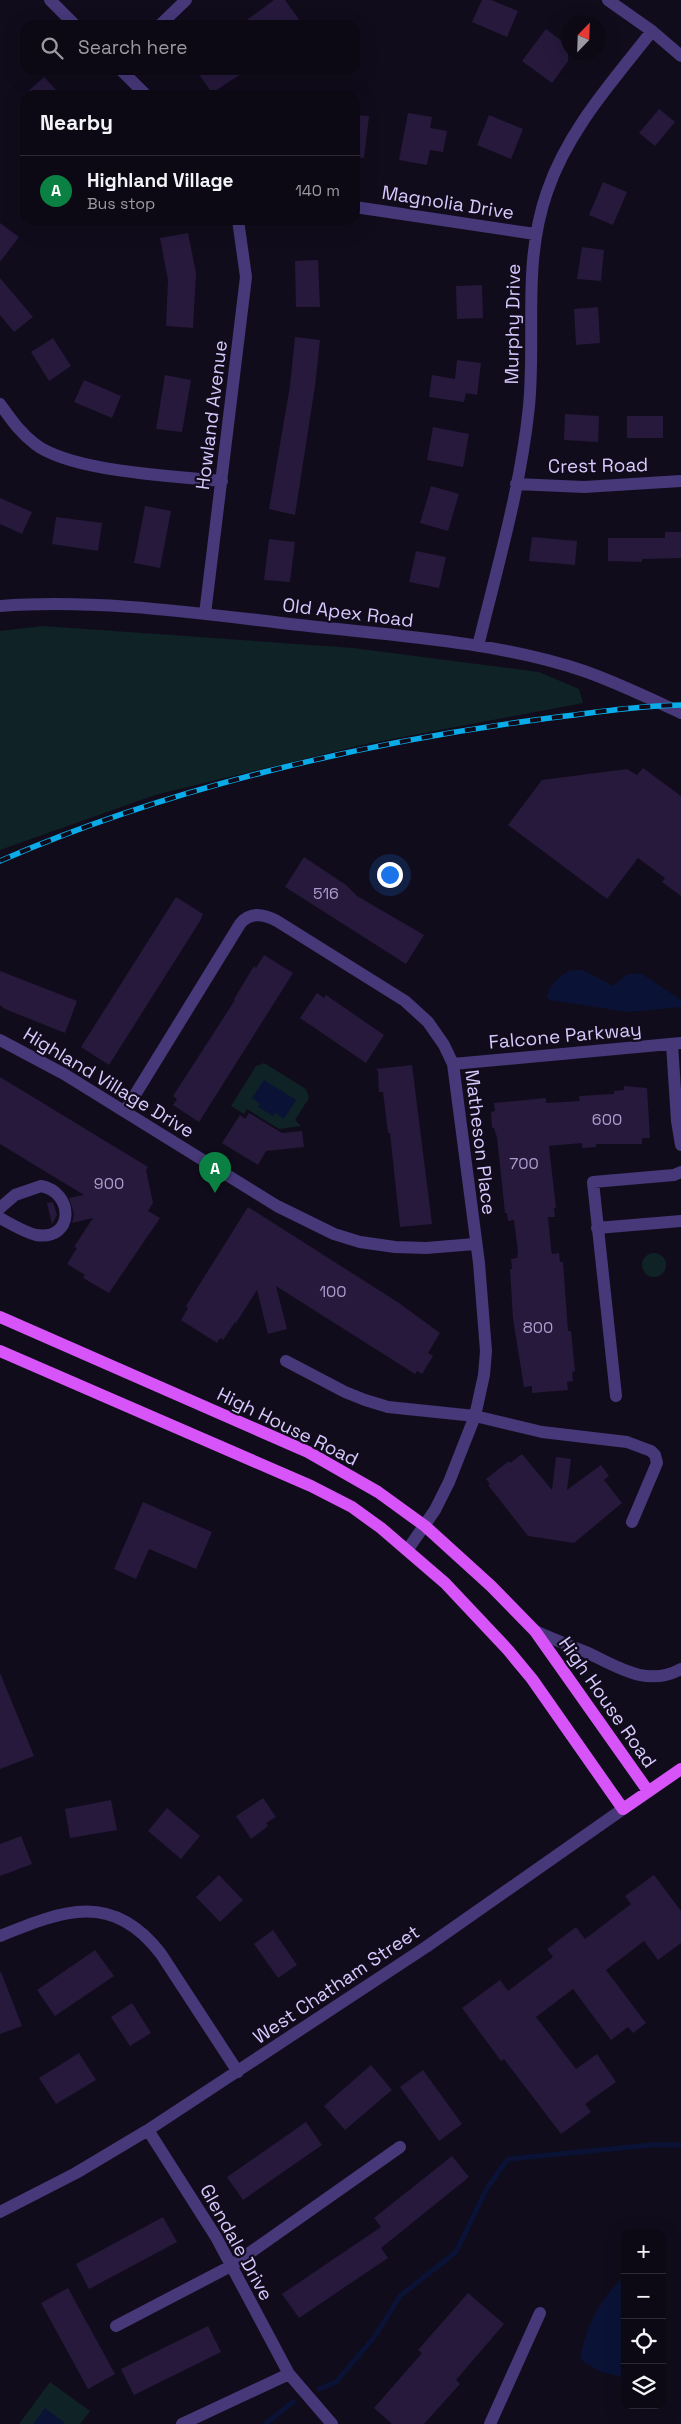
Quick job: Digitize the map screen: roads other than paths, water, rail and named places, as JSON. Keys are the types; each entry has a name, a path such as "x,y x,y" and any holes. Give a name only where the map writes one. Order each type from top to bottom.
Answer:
{"main road":[{"name":"High House Road","path":"0,1317 308,1452 378,1492 425,1526 492,1586 535,1631 648,1791"},
{"path":"0,1351 311,1486 352,1507 408,1549 445,1582 508,1650 556,1711 623,1808"},
{"name":"West Chatham Street","path":"623,1808 681,1769"}],"street":[{"path":"50,0 70,20"},
{"path":"165,20 186,0"},
{"path":"608,0 681,56"},
{"name":"Murphy Drive","path":"478,646 516,484 528,408 532,366 531,272 535,234 547,192 567,146 582,121 652,32"},
{"path":"126,75 141,90"},
{"name":"Magnolia Drive","path":"360,208 535,234"},
{"name":"Howland Avenue","path":"205,614 246,277 239,225"},
{"path":"0,404 20,432 36,445 65,458 132,471 222,481"},
{"name":"Crest Road","path":"516,484 584,487 681,481"},
{"name":"Old Apex Road","path":"0,606 38,603 205,614 478,646 582,671 636,691 681,714"},
{"name":"Matheson Place","path":"125,1111 240,924 245,918 254,915 277,921 405,1001 428,1022 444,1045 453,1064 476,1244 486,1351 484,1375 475,1416 449,1482 425,1526 408,1549"},
{"name":"Highland Village Drive","path":"0,1040 57,1070 277,1206 334,1234 360,1242 396,1247 426,1248 476,1244"},
{"path":"676,1043 677,1121 681,1145"},
{"name":"Falcone Parkway","path":"453,1064 676,1043"},
{"path":"616,1396 593,1182 674,1176 681,1172"},
{"path":"0,1208 15,1194 41,1186 56,1192 62,1199 65,1215 61,1229 55,1234 47,1235 31,1233 0,1218"},
{"path":"597,1228 681,1221"},
{"path":"286,1361 344,1392 388,1407 475,1416 542,1432 628,1442 651,1451 657,1459 656,1467 632,1522"},
{"path":"535,1631 631,1674 654,1676 681,1669"},
{"name":"West Chatham Street","path":"0,2212 76,2173 148,2130 238,2072 426,1947 623,1808"},
{"path":"0,1936 52,1916 80,1911 98,1913 132,1927 150,1940 161,1954 238,2072"},
{"name":"Glendale Drive","path":"148,2130 216,2237 289,2374 332,2424"},
{"path":"116,2326 231,2266 400,2147"},
{"path":"490,2424 540,2313"},
{"path":"182,2424 289,2374"}],"water":[{"path":"572,970 583,970 613,986 628,974 642,974 681,1000 681,1007 628,1012 550,1000 547,997 553,984 564,974"},
{"path":"264,1080 296,1100 284,1119 275,1113 273,1116 258,1107 260,1104 252,1098"},
{"path":"621,2280 621,2377 599,2371 581,2360 585,2337 595,2314 601,2303"},
{"path":"45,2408 65,2423 33,2424"}],"waterway":[{"path":"319,2389 336,2382 375,2336 400,2296 456,2252 487,2188 508,2159 651,2145 681,2145"},
{"path":"265,2424 293,2402"}],"railway":[{"path":"0,861 63,835 128,812 263,772 331,756 399,742 535,720 626,709 681,705"}],"place":[{"name":"Highland Village","path":"215,1193"}]}
